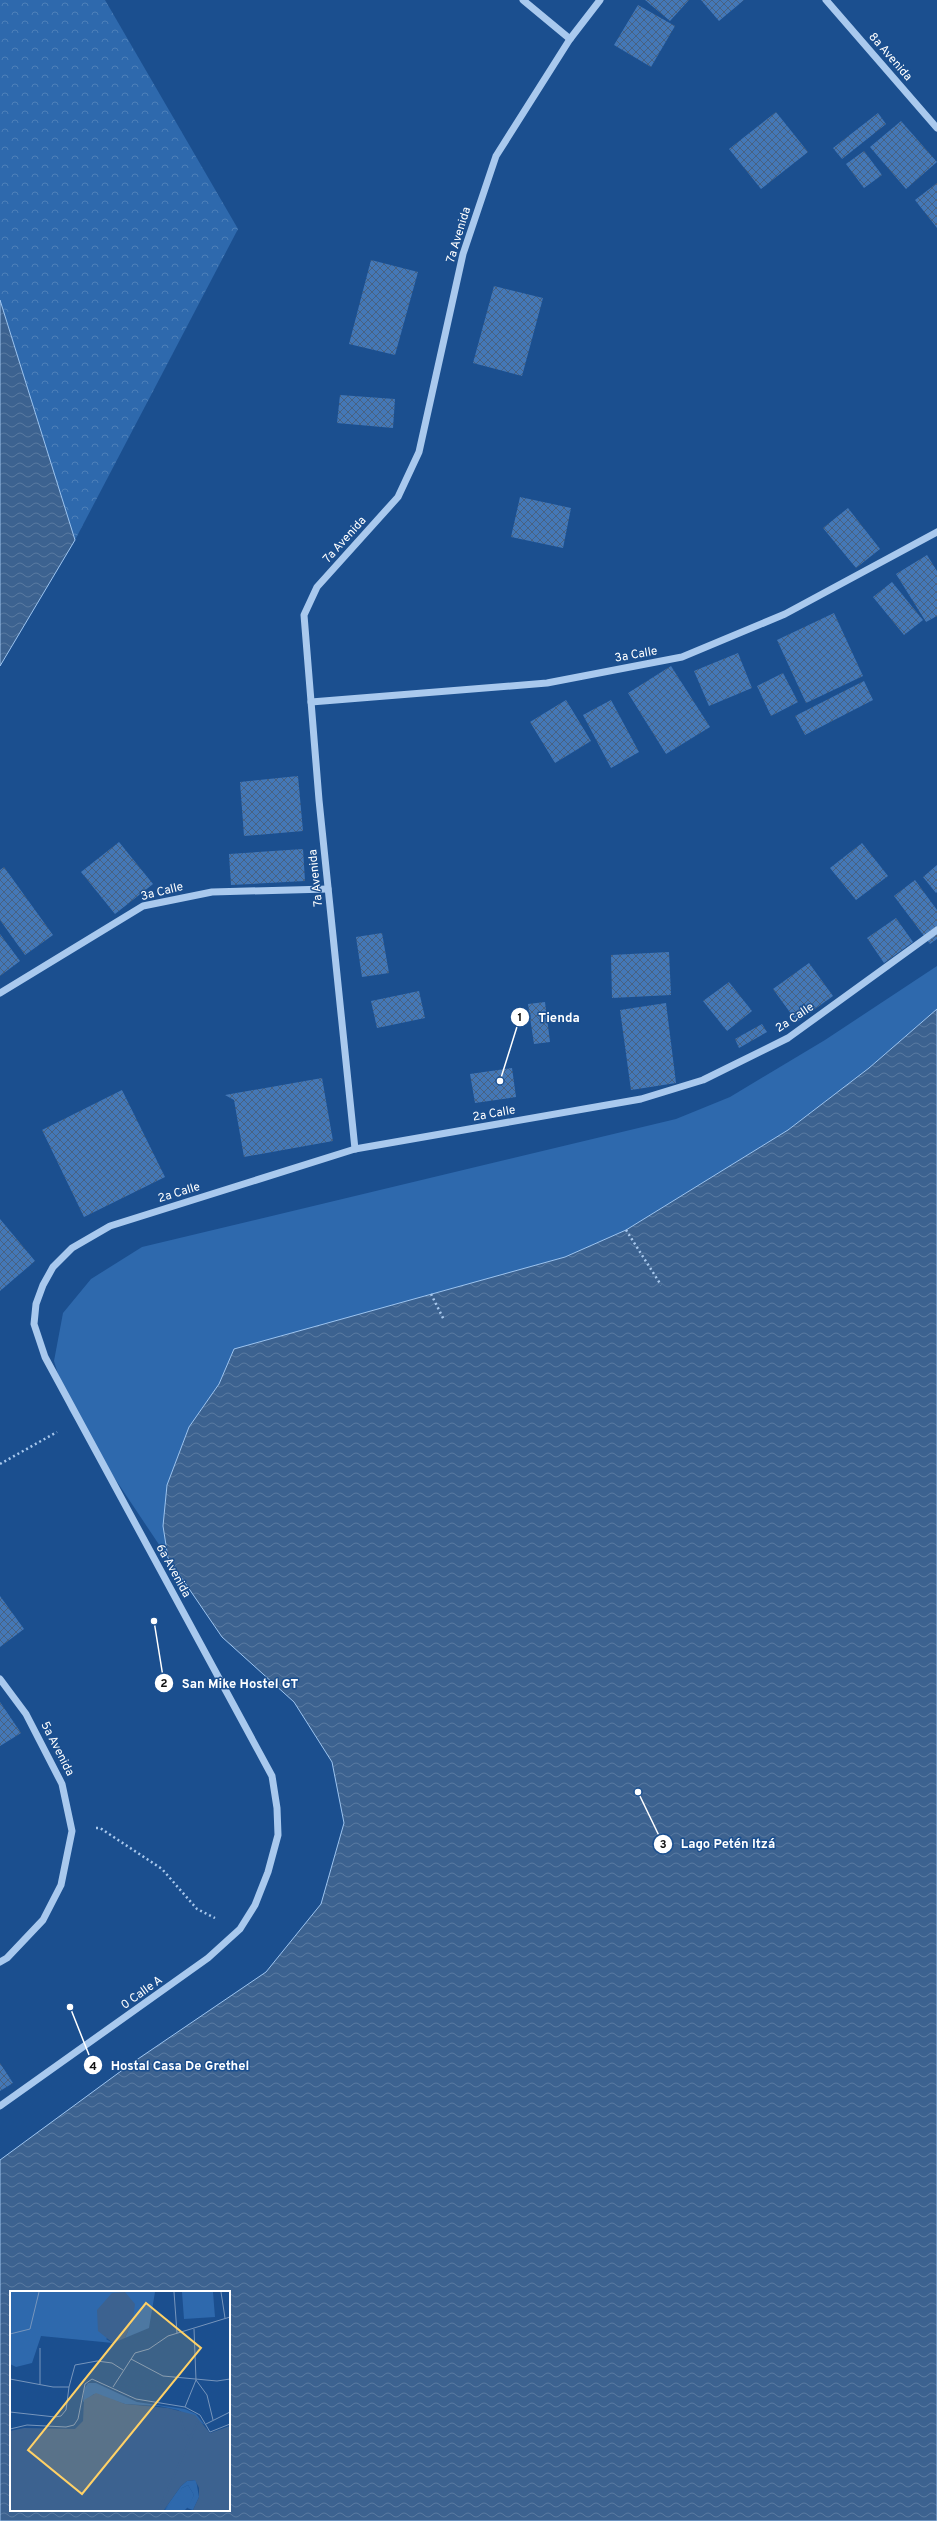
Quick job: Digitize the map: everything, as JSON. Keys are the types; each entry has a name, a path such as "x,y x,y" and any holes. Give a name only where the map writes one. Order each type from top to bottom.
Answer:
{"street":[{"path":"523,0 570,39"},
{"name":"7a Avenida","path":"356,1149 328,889 304,615 317,588 398,497 419,452 463,254 496,156 570,39 600,0"},
{"name":"8a Avenida","path":"826,0 937,128"},
{"name":"3a Calle","path":"311,702 546,682 682,658 785,614 937,532"},
{"name":"3a Calle","path":"0,993 143,906 212,892 328,889"},
{"name":"2a Calle","path":"43,1285 53,1267 72,1248 110,1226 356,1149 641,1099 703,1080 788,1038 937,930"},
{"name":"6a Avenida","path":"43,1285 36,1304 34,1324 45,1357 272,1776 277,1808 278,1835 268,1872"},
{"name":"5a Avenida","path":"0,1679 26,1714 62,1784 72,1830 60,1885 44,1920 7,1958 0,1962"},
{"name":"0 Calle A","path":"0,2106 208,1958 240,1929 255,1905 268,1872"}],"path":[{"path":"626,1230 661,1285"},
{"path":"431,1294 444,1320"},
{"path":"0,1464 78,1420"},
{"path":"72,1830 100,1828 162,1870 197,1909 240,1929"}],"green space":[{"path":"0,0 105,0 238,229 75,540 0,300"},
{"path":"937,966 937,1009 869,1068 788,1130 626,1230 565,1257 235,1349 219,1384 189,1427 167,1485 163,1526 168,1558 69,1410 54,1361 63,1313 91,1279 142,1247 676,1119 730,1097 825,1040"}],"water":[{"path":"0,300 75,540 0,666"},
{"path":"937,1009 937,2521 0,2521 0,2160 132,2063 266,1972 321,1904 344,1823 332,1762 294,1702 222,1637 168,1558 163,1526 167,1485 189,1427 219,1384 234,1349 565,1257 626,1230 788,1130 869,1068"}],"building":[{"path":"645,0 689,0 670,21"},
{"path":"701,0 744,0 719,21"},
{"path":"638,5 675,26 651,67 614,45"},
{"path":"776,112 808,152 761,189 729,149"},
{"path":"878,113 886,124 842,159 833,148"},
{"path":"901,121 937,162 906,189 870,147"},
{"path":"864,151 882,175 864,188 846,164"},
{"path":"937,183 937,228 915,200"},
{"path":"371,260 418,272 395,355 349,344"},
{"path":"494,286 543,298 522,376 473,363"},
{"path":"340,395 395,399 393,428 337,423"},
{"path":"520,497 571,508 563,548 511,537"},
{"path":"848,508 880,549 856,568 823,528"},
{"path":"927,555 937,571 937,616 926,622 896,574"},
{"path":"892,582 923,620 904,635 873,597"},
{"path":"834,613 863,676 806,703 777,640"},
{"path":"738,653 752,688 709,706 694,671"},
{"path":"671,666 710,727 666,754 628,693"},
{"path":"783,673 798,702 771,716 757,686"},
{"path":"864,681 873,700 805,735 795,716"},
{"path":"566,700 591,741 555,763 530,722"},
{"path":"611,700 639,752 611,768 583,715"},
{"path":"298,776 303,831 244,836 240,782"},
{"path":"119,842 153,884 115,914 81,872"},
{"path":"862,843 888,876 856,900 830,868"},
{"path":"303,849 305,881 231,885 229,854"},
{"path":"937,865 937,892 936,893 923,877"},
{"path":"4,867 53,935 25,955 0,920 0,870"},
{"path":"915,880 937,910 937,939 930,944 894,896"},
{"path":"896,918 913,942 884,963 867,938"},
{"path":"382,933 389,973 362,977 356,937"},
{"path":"0,934 20,961 0,976"},
{"path":"669,952 671,995 612,998 611,955"},
{"path":"809,963 833,996 797,1022 773,989"},
{"path":"729,982 752,1011 727,1031 703,1001"},
{"path":"419,991 425,1018 377,1028 371,1001"},
{"path":"545,1002 550,1042 534,1044 528,1004"},
{"path":"666,1003 676,1083 631,1090 620,1010"},
{"path":"762,1024 767,1032 739,1048 735,1039"},
{"path":"512,1068 516,1097 475,1103 470,1074"},
{"path":"322,1078 333,1141 244,1157 234,1100 225,1095"},
{"path":"122,1090 165,1177 84,1217 42,1130"},
{"path":"0,1219 35,1261 0,1291"},
{"path":"0,1596 24,1629 0,1647"},
{"path":"0,1702 21,1733 0,1746"},
{"path":"0,2063 13,2083 0,2091"}],"place":[{"name":"Tienda","path":"500,1081"},
{"name":"San Mike Hostel GT","path":"154,1621"},
{"name":"Lago Petén Itzá","path":"638,1792"},
{"name":"Hostal Casa De Grethel","path":"70,2007"}]}
